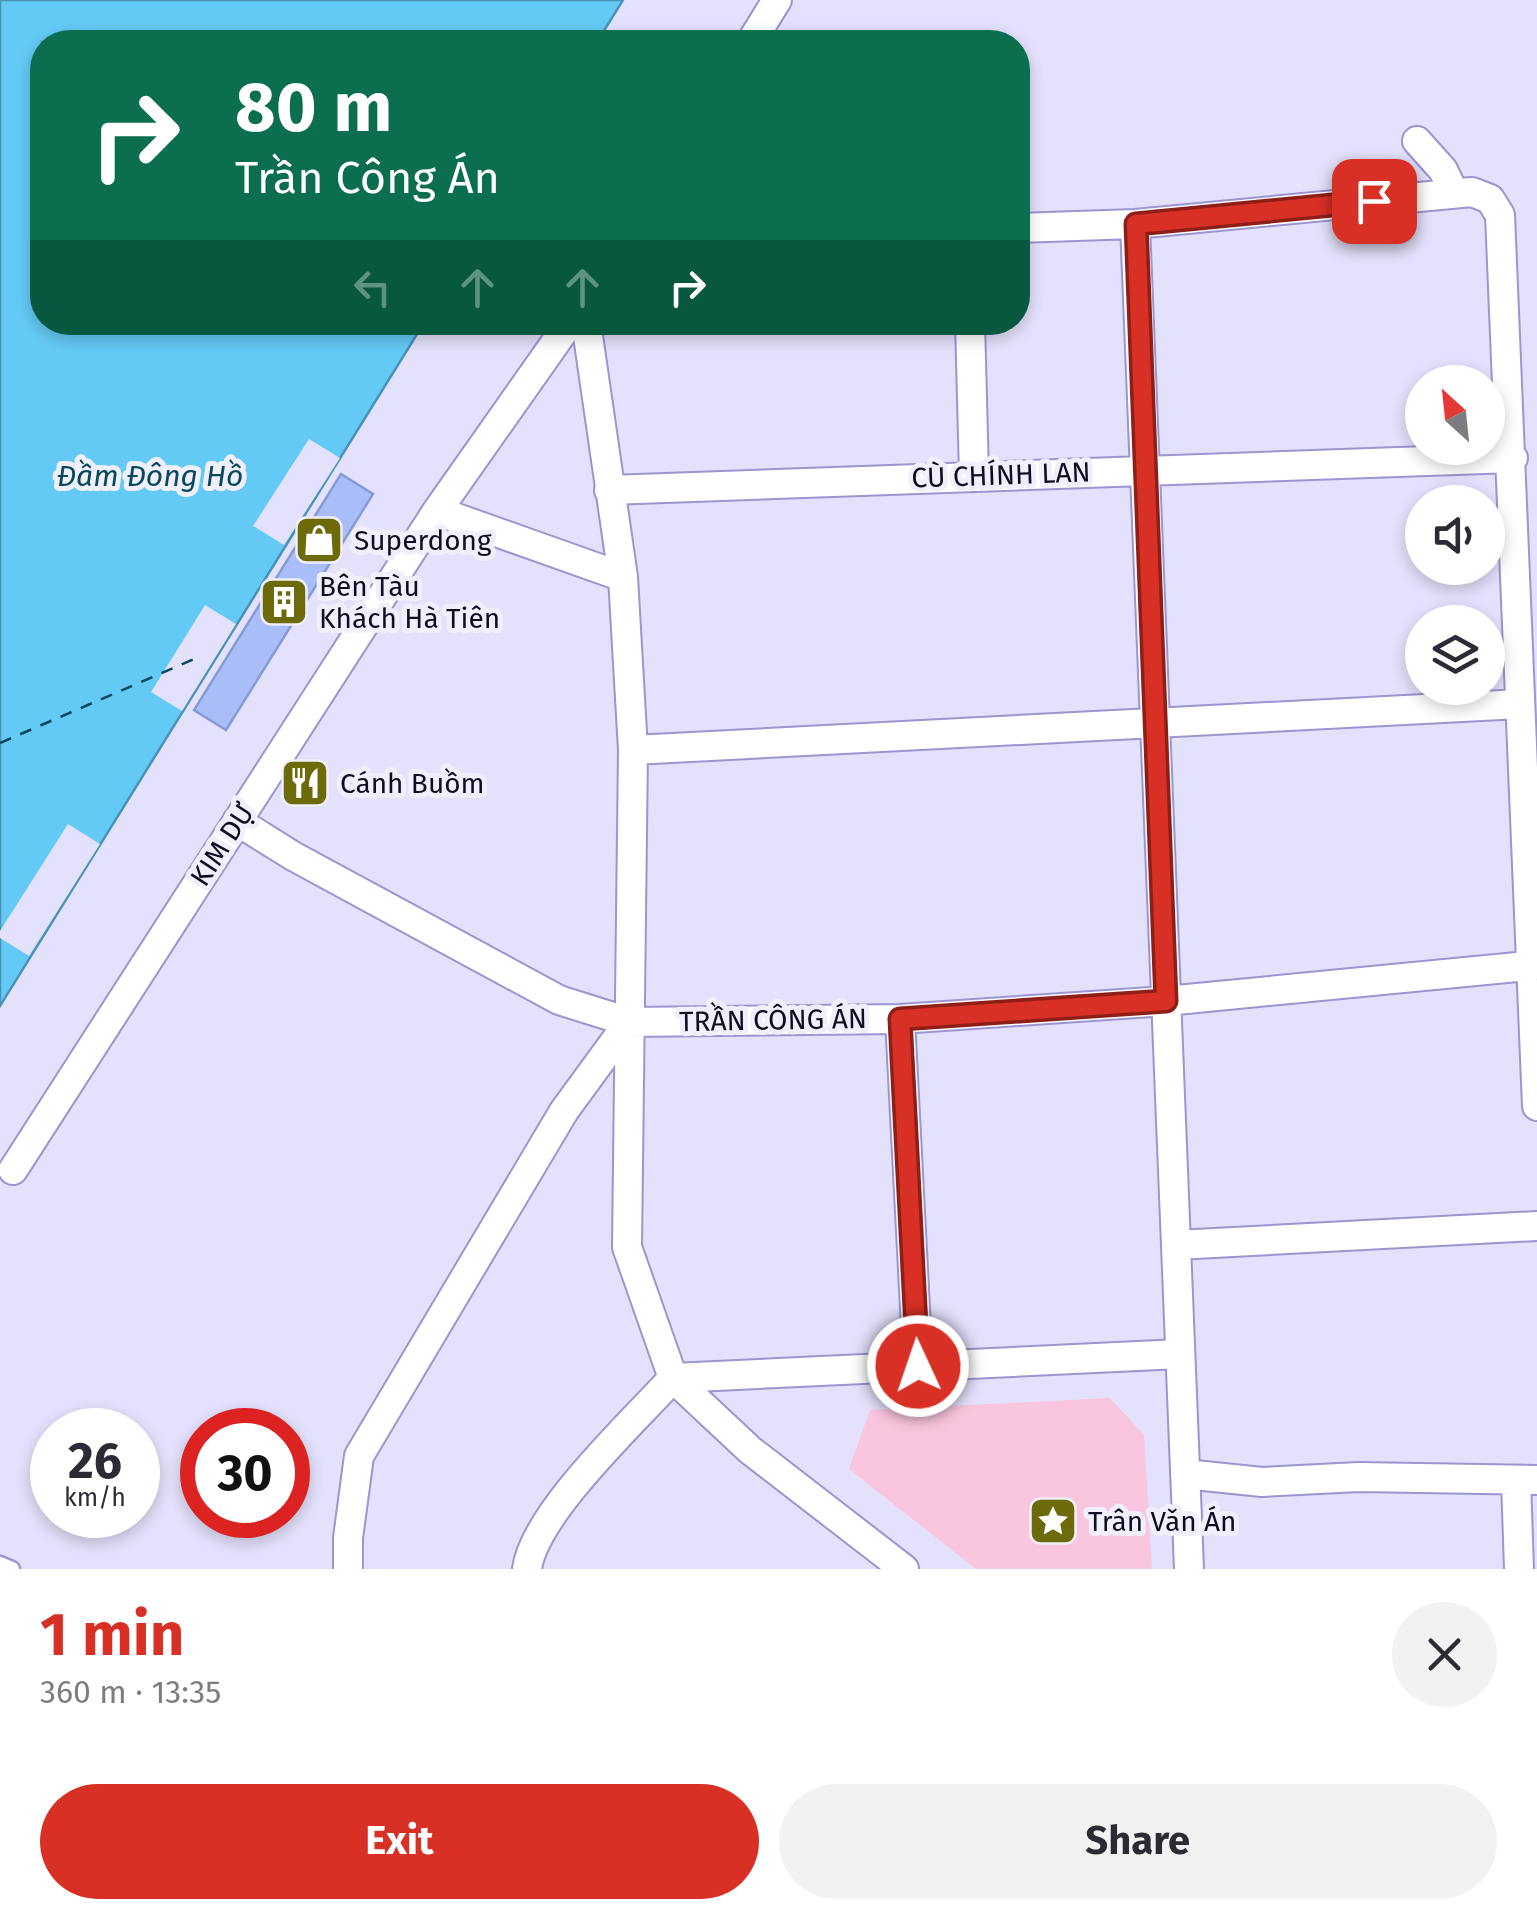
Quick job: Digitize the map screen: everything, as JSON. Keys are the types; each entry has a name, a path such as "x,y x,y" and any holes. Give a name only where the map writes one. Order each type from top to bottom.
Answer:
{"street":[{"path":"758,30 777,0"},
{"path":"1417,141 1443,170 1454,193"},
{"path":"1030,228 1136,224 1472,192 1490,199 1500,215 1537,1106"},
{"path":"1136,224 1189,1569"},
{"name":"KIM DỰ","path":"13,1170 437,511 561,335"},
{"path":"588,335 623,577 633,750 627,1247 674,1378 750,1450 904,1569"},
{"path":"970,335 974,476"},
{"name":"CÙ CHÍNH LAN","path":"610,490 1512,458"},
{"path":"437,511 623,577"},
{"path":"633,750 1520,704"},
{"name":"TRẦN CÔNG ÁN","path":"238,821 293,856 559,1000 629,1022 900,1019 1166,1001 1534,965"},
{"path":"900,1019 918,1366"},
{"path":"348,1569 348,1538 359,1456 564,1111 629,1022"},
{"path":"1176,1246 1537,1226"},
{"path":"527,1569 529,1552 547,1519 674,1378 1180,1354"},
{"path":"1185,1474 1262,1482 1359,1478 1526,1480 1519,1569"}],"lane":[{"path":"0,1564 12,1569"}],"shaded area":[{"path":"1110,1398 1144,1435 1152,1569 976,1569 849,1469 870,1410"}],"water":[{"name":"Đầm Đông Hồ","path":"0,0 623,0 604,30 30,30 30,335 417,335 0,1006"}],"pier":[{"path":"309,439 340,458 284,545 253,526"},
{"path":"205,605 236,624 182,711 151,692"},
{"path":"68,824 100,844 29,956 0,938 0,931"}],"building":[{"name":"Bên Tàu Khách Hà Tiên","path":"341,474 373,494 226,730 194,710"}],"ferry route":[{"path":"0,743 194,659"}],"place":[{"name":"Superdong","path":"319,540"},
{"name":"Bên Tàu Khách Hà Tiên","path":"284,602"},
{"name":"Cánh Buồm","path":"305,783"},
{"name":"Trân Vǎn Án","path":"1053,1521"}],"route":[{"path":"918,1366 900,1019 1166,1001 1136,224 1374,201"}]}
